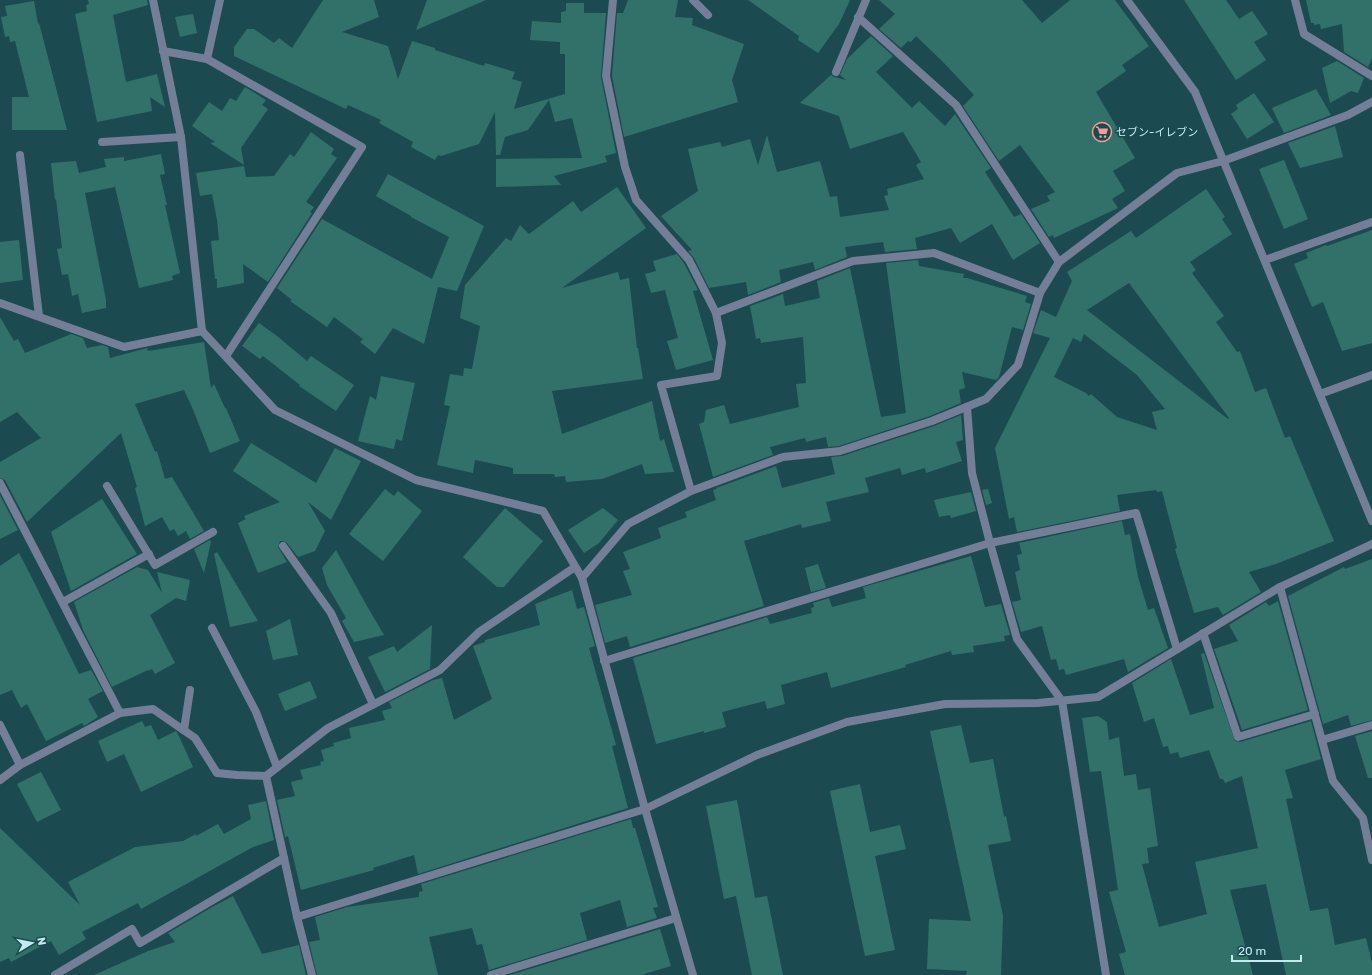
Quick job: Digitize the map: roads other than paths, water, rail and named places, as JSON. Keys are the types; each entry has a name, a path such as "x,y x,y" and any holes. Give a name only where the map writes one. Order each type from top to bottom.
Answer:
{"street":[{"path":"153,0 181,137 202,331 275,410 416,480 543,511 582,578 692,975"},
{"path":"207,59 220,0"},
{"path":"613,0 606,76 625,167 636,200 689,260 716,313 722,343 717,376 661,385 691,491"},
{"path":"693,0 708,15"},
{"path":"836,72 866,0"},
{"path":"1127,0 1195,92 1372,521"},
{"path":"1295,0 1304,34 1372,76"},
{"path":"858,17 956,105 1059,262"},
{"path":"163,52 207,59 362,147 226,356"},
{"path":"582,578 628,524 691,491 783,458 840,451 932,421 986,399 1018,365 1040,293 1059,262 1177,173 1223,160 1348,115 1372,102"},
{"path":"102,142 181,137"},
{"path":"20,155 39,316"},
{"path":"1265,260 1372,222"},
{"path":"716,313 852,261 934,252 1040,293"},
{"path":"0,303 124,347 202,331"},
{"path":"1320,394 1372,375"},
{"path":"967,407 972,473 1017,638 1062,701 1106,975"},
{"path":"0,483 120,713"},
{"path":"107,486 155,565 213,532"},
{"path":"604,661 990,543 1136,513 1177,649"},
{"path":"297,917 645,809 757,755 846,722 945,704 1038,703 1098,697 1280,587 1372,544"},
{"path":"283,546 330,613 373,704"},
{"path":"63,602 149,554"},
{"path":"0,780 20,765 120,713 153,709 195,738 217,773 266,776 328,728 440,670 480,632 575,567"},
{"path":"1280,587 1333,781 1363,818 1372,860"},
{"path":"212,628 256,712 277,767"},
{"path":"1203,633 1238,737 1315,714"},
{"path":"184,730 190,690"},
{"path":"0,725 20,765"},
{"path":"1322,740 1372,725"},
{"path":"266,776 297,917 312,975"},
{"path":"55,975 132,929 140,943 284,858"},
{"path":"491,975 676,918"}],"place":[{"name":"セブン-イレブン","path":"1102,132"}]}
